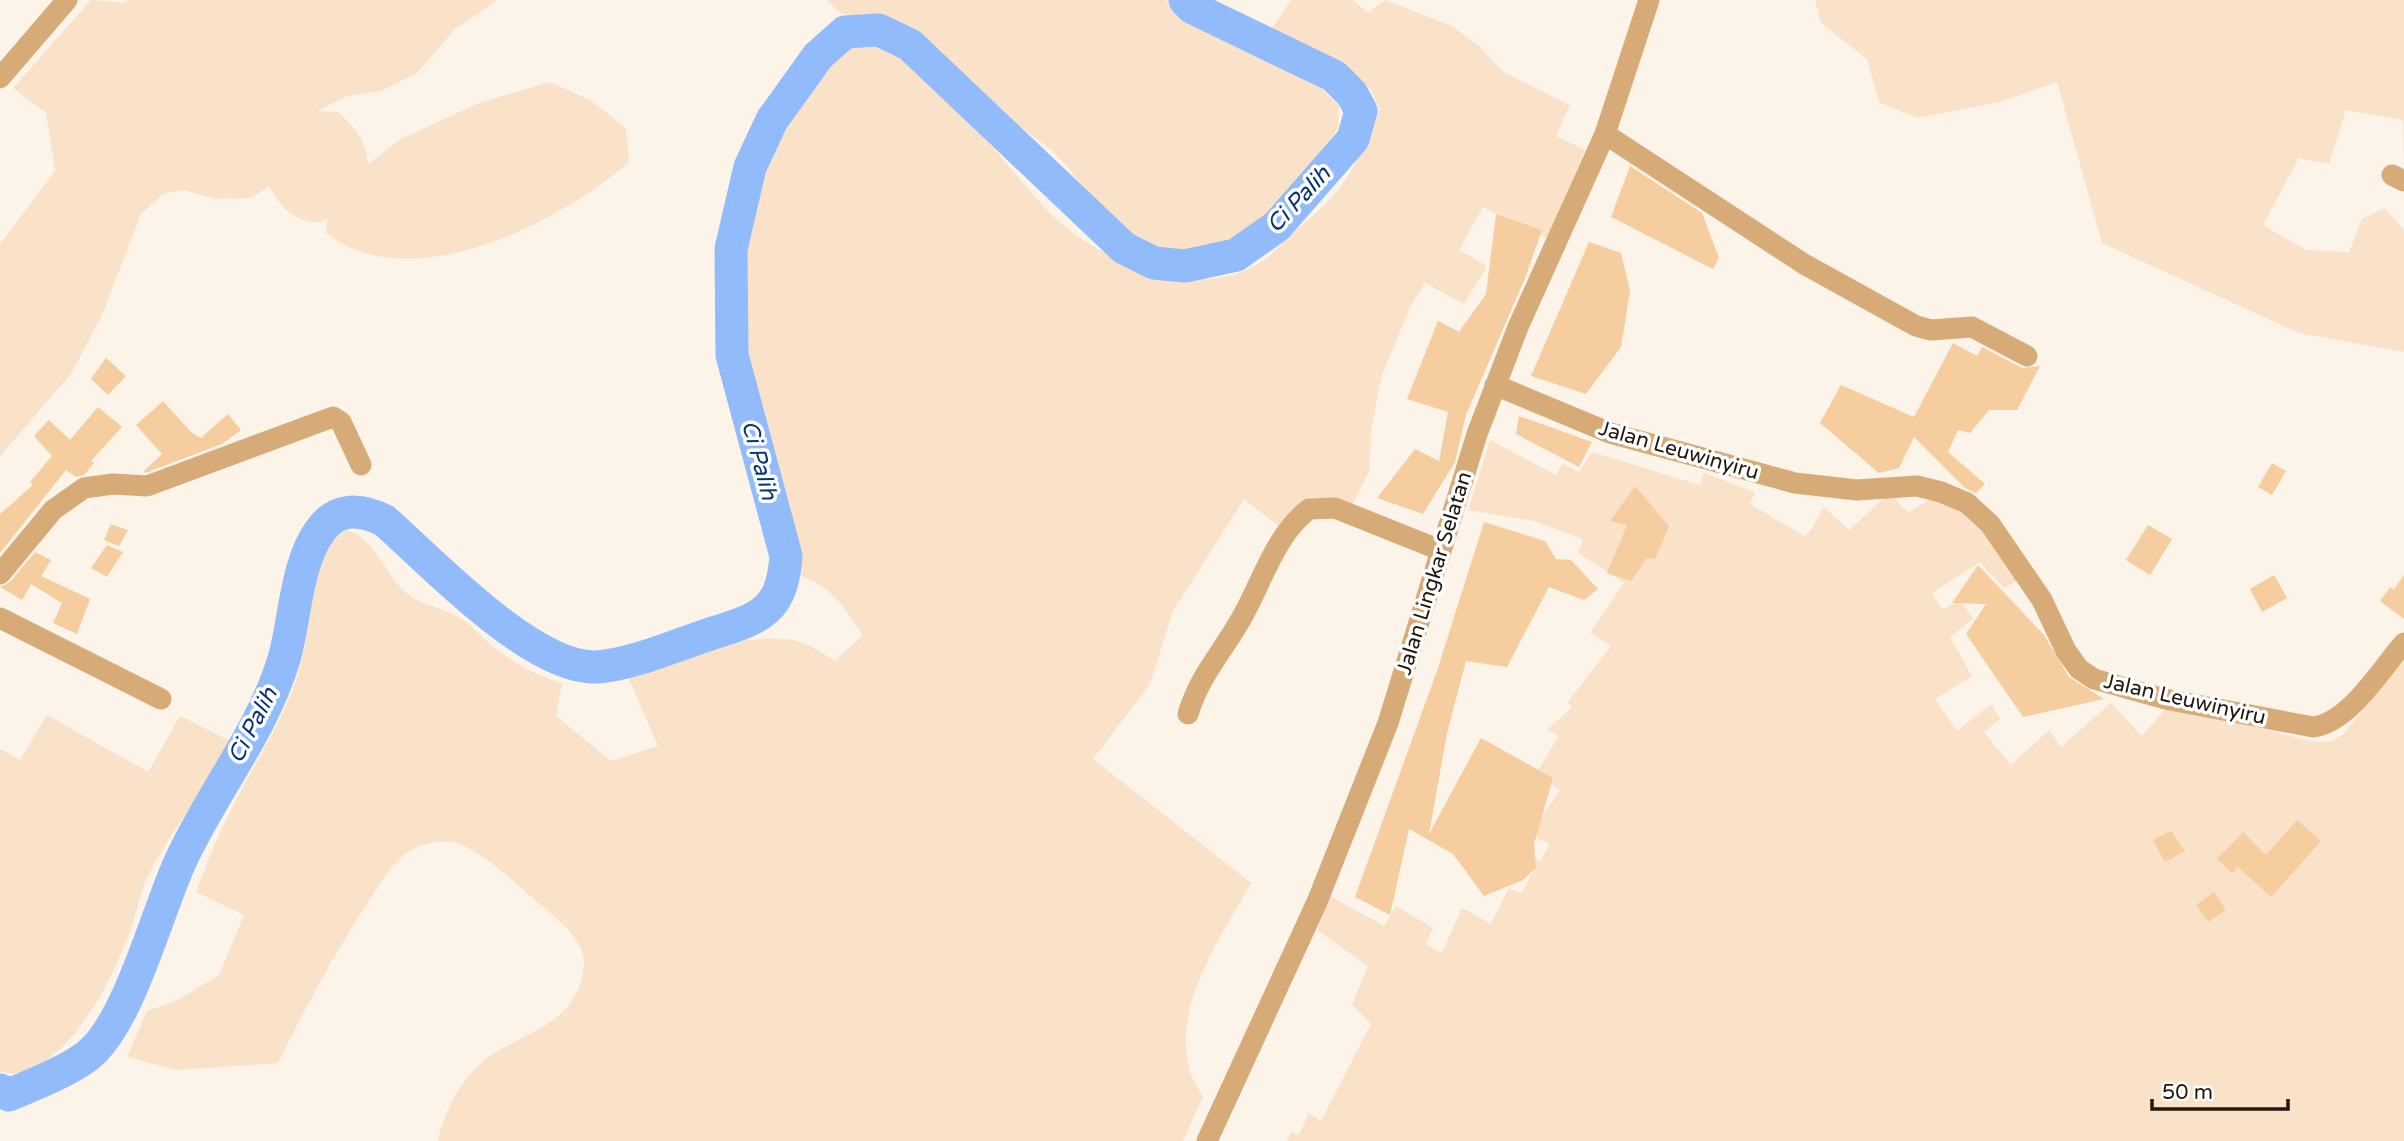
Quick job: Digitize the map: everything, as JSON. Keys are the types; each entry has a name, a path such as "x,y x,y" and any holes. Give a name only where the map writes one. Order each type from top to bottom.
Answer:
{"street":[{"path":"3,69 67,0"},
{"name":"Jalan Lingkar Selatan","path":"1207,1141 1317,902 1388,723 1422,621 1457,492 1495,385 1518,327 1570,217 1605,134 1649,0"},
{"path":"1605,134 1804,264 1916,326 1931,330 1972,327 2027,356"},
{"name":"Jalan Leuwinyiru","path":"1495,385 1610,433 1705,456 1796,483 1857,490 1926,486 1967,503 1990,524 2042,600 2066,651 2079,669 2112,685 2179,702 2313,727 2322,726 2343,714 2404,643"},
{"path":"0,574 53,510 85,488 147,486 333,417 341,422 361,465"},
{"path":"1188,714 1205,671 1241,620 1285,533 1309,509 1335,508 1440,550"},
{"path":"0,618 160,699"}],"shaded area":[{"path":"91,0 123,3 129,0 497,0 455,29 417,73 381,91 347,96 317,111 338,112 350,124 362,141 368,164 401,139 479,103 550,82 590,100 626,128 629,162 564,208 525,228 484,245 441,256 400,259 361,252 326,233 327,219 309,222 292,214 279,201 270,186 251,198 215,199 184,190 163,194 141,214 102,315 71,374 0,456 0,244 55,171 46,113 13,88"},
{"path":"827,0 1165,0 1194,22 1314,81 1339,106 1338,128 1313,165 1269,211 1231,244 1188,257 1166,253 1137,244 1117,226 1055,153 980,96 933,46 898,24 840,13"},
{"path":"1291,0 1353,0 1368,13 1385,0 1452,26 1480,47 1502,71 1570,105 1556,136 1585,150 1548,239 1483,207 1459,250 1487,266 1464,304 1425,283 1411,305 1382,375 1372,425 1369,472 1351,507 1311,497 1280,527 1244,499 1173,611 1150,684 1093,759 1251,883 1214,949 1194,995 1186,1044 1190,1072 1203,1097 1183,1141 438,1141 446,1115 467,1078 498,1051 541,1028 564,1011 580,985 584,967 580,945 565,926 480,855 469,848 449,842 431,843 414,849 404,855 387,874 329,966 278,1063 176,1070 127,1057 147,1011 176,1001 219,975 244,915 196,892 229,815 288,701 301,664 315,577 328,545 340,529 352,532 369,545 396,582 410,596 462,619 508,657 533,672 562,684 556,716 611,761 658,746 627,674 727,644 767,639 800,642 835,661 863,635 836,598 819,584 798,575 790,518 749,385 741,343 741,262 749,210 756,186 776,138 825,65 854,46 876,46 902,59 957,107 1046,209 1092,246 1150,272 1181,278 1211,279 1239,273 1265,259 1335,194 1355,164 1380,110 1370,88 1352,73 1270,31"},
{"path":"1815,0 2404,0 2404,166 2403,120 2346,110 2329,164 2299,158 2263,225 2306,250 2349,252 2362,219 2384,208 2404,230 2404,352 2299,333 2102,243 2057,82 2000,102 1917,118 1879,102 1867,59 1821,23"},
{"path":"1490,440 1556,475 1562,463 1579,472 1592,452 1700,485 1704,473 1755,492 1750,504 1806,537 1824,507 1849,530 1890,493 1908,513 1932,498 1965,509 2022,578 2004,588 1980,562 1932,593 1942,609 1961,601 1973,619 1950,637 1972,676 1935,699 1957,731 1991,704 2000,719 1984,732 2011,765 2049,730 2061,747 2111,703 2142,736 2168,706 2311,741 2331,742 2344,733 2404,660 2404,1141 1287,1141 1291,1132 1299,1135 1309,1113 1321,1121 1371,1024 1352,1004 1368,966 1317,930 1330,896 1384,926 1396,906 1433,928 1426,944 1442,953 1462,908 1491,924 1509,888 1521,893 1533,872 1519,863 1523,851 1541,861 1549,844 1530,834 1560,790 1535,775 1559,736 1548,729 1572,707 1568,702 1611,646 1590,633 1624,583 1578,553 1583,539 1534,521 1468,510"},
{"path":"47,715 148,772 180,716 234,743 156,861 144,885 122,951 89,1015 66,1043 47,1060 35,1068 7,1073 0,1071 0,749 20,760"}],"building":[{"path":"1630,166 1702,213 1719,258 1713,269 1611,217"},
{"path":"1496,214 1542,230 1525,278 1466,415 1455,462 1423,514 1377,498 1415,449 1439,461 1448,412 1407,399 1438,321 1459,332 1486,294"},
{"path":"1589,242 1621,253 1630,291 1621,347 1586,394 1531,376"},
{"path":"1953,343 1977,356 1982,347 2022,368 2040,366 2017,410 1989,410 1970,433 1958,430 1948,452 1985,484 1976,493 1965,488 1914,437 1899,468 1879,473 1820,423 1841,385 1914,417"},
{"path":"106,358 126,376 108,395 91,379"},
{"path":"163,401 192,433 201,438 228,414 241,430 222,444 145,473 162,454 136,425"},
{"path":"98,407 122,427 91,461 94,463 84,475 76,477 66,470 0,553 0,514 33,485 30,482 52,456 34,436 49,420 70,440"},
{"path":"1519,416 1592,442 1579,467 1516,434"},
{"path":"2272,463 2286,471 2272,495 2258,487"},
{"path":"1635,486 1669,526 1655,559 1647,558 1631,581 1607,573 1627,525 1610,521"},
{"path":"1484,522 1545,541 1556,559 1571,560 1598,589 1584,600 1549,587 1507,667 1466,661 1447,733 1429,834 1481,738 1553,778 1534,844 1536,868 1523,880 1484,896 1453,854 1409,829 1390,915 1355,897 1438,668"},
{"path":"111,524 128,530 119,546 104,540"},
{"path":"2148,525 2172,539 2150,575 2126,560"},
{"path":"107,545 123,552 107,577 91,568"},
{"path":"35,552 51,560 41,576 90,599 77,634 53,623 62,603 31,584 22,600 0,587 10,582"},
{"path":"1978,565 2044,635 2069,677 2104,699 2023,717 1966,634 1986,604 1952,603"},
{"path":"2274,575 2287,598 2262,612 2250,589"},
{"path":"2404,575 2404,619 2380,601 2390,587 2394,590"},
{"path":"2297,820 2321,841 2271,897 2238,867 2232,873 2217,859 2243,832 2266,855"},
{"path":"2171,831 2185,851 2165,862 2153,840"},
{"path":"2214,892 2226,910 2208,922 2196,905"}],"waterway":[{"name":"Ci Palih","path":"0,1090 9,1095 76,1064 94,1050 120,1012 180,862 263,712 284,659 306,559 320,531 334,517 359,512 385,521 484,610 543,651 570,663 596,667 640,658 745,622 757,616 774,600 780,589 786,556 732,355 731,249 750,167 772,120 818,56 845,32 879,30 910,45 1124,248 1154,263 1185,266 1236,255 1277,226 1353,139 1361,111 1352,94 1334,76 1193,8 1185,0"}]}
